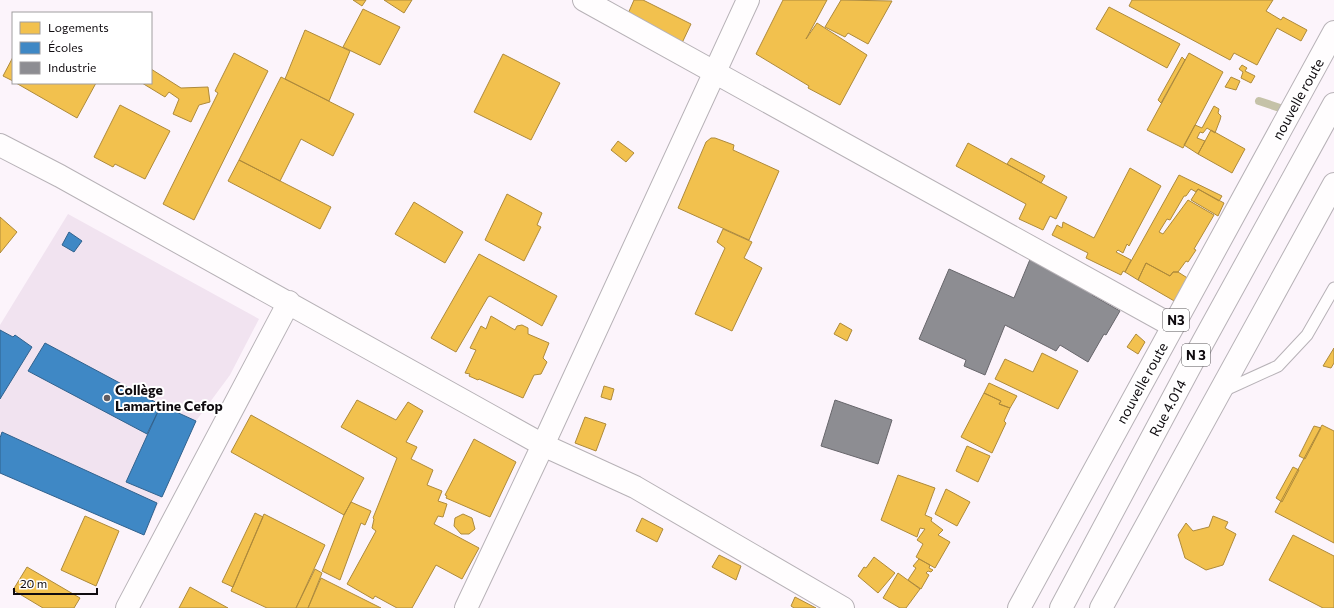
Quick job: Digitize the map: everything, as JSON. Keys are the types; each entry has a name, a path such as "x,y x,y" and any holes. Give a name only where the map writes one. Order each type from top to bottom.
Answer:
{"main road":[{"path":"584,0 1173,326"},
{"path":"466,608 543,445 748,0"},
{"name":"nouvelle route","path":"1019,608 1334,32"},
{"name":"Rue 4.014","path":"1061,608 1203,342 1334,104"},
{"path":"0,145 60,176 289,302 543,445 635,487 843,608"},
{"path":"1101,608 1334,184"},
{"path":"127,608 289,302"}],"lane":[{"path":"1221,392 1278,366 1307,335 1334,288"}],"shaded area":[{"name":"Collège Lamartine Cefop","path":"68,214 259,319 230,375 196,421 144,535 0,473 0,325"}],"building: Logements":[{"path":"353,0 366,0 362,6"},
{"path":"384,0 412,0 404,13"},
{"path":"634,0 643,0 691,24 682,43 627,16"},
{"path":"783,0 827,0 806,39 817,23 867,55 840,105 808,88 809,86 756,54"},
{"path":"841,0 892,1 868,44 848,33 845,37 825,27"},
{"path":"1132,0 1273,0 1266,11 1281,20 1283,17 1307,30 1301,41 1277,28 1257,65 1234,53 1230,60 1129,6"},
{"path":"1109,7 1180,44 1167,68 1096,29"},
{"path":"363,9 400,27 380,65 343,47"},
{"path":"305,30 350,51 329,101 285,79"},
{"path":"234,53 268,71 194,220 163,204 218,93 215,91"},
{"path":"1189,53 1223,72 1183,148 1147,130"},
{"path":"503,54 560,83 531,140 474,112"},
{"path":"1182,57 1185,60 1161,103 1158,100"},
{"path":"12,59 12,80 3,76"},
{"path":"1242,65 1247,68 1245,71 1255,76 1251,83 1241,78 1243,72 1239,69"},
{"path":"152,70 181,88 208,87 210,102 199,105 191,122 173,114 179,99 169,92 165,97 144,84 152,84"},
{"path":"281,77 354,114 333,156 301,139 280,181 239,160"},
{"path":"1231,77 1240,81 1236,90 1225,87"},
{"path":"18,84 95,84 77,118"},
{"path":"120,105 170,131 145,179 115,164 113,167 94,157"},
{"path":"1214,106 1219,109 1218,113 1221,116 1220,120 1215,133 1207,128 1203,133 1200,132 1197,138 1205,141 1198,154 1184,145 1195,125 1202,128"},
{"path":"1211,130 1245,149 1232,173 1198,154"},
{"path":"711,138 734,145 733,150 779,171 749,240 678,208 706,142"},
{"path":"618,141 634,153 626,162 611,150"},
{"path":"968,143 1067,197 1056,219 1050,216 1043,230 1019,219 1026,204 956,166"},
{"path":"1011,158 1045,176 1041,183 1007,164"},
{"path":"239,160 331,207 320,229 228,181"},
{"path":"1130,168 1161,186 1129,246 1127,244 1123,253 1118,250 1116,252 1131,260 1125,272 1123,271 1121,275 1086,258 1088,253 1052,235 1057,225 1062,228 1063,222 1094,238"},
{"path":"1179,175 1222,196 1219,201 1198,189 1196,192 1191,189 1186,196 1184,196 1170,220 1167,219 1159,232 1163,234 1188,200 1214,215 1194,249 1196,250 1188,262 1186,261 1178,272 1173,272 1170,276 1146,263 1138,280 1125,272"},
{"path":"1198,189 1224,203 1218,216 1191,200"},
{"path":"507,194 542,213 537,225 541,227 524,261 485,240"},
{"path":"414,202 463,232 445,263 395,234"},
{"path":"0,217 17,232 0,253"},
{"path":"723,229 752,242 744,258 762,268 732,331 695,314 725,248 717,242"},
{"path":"479,254 557,296 542,326 490,296 488,297 456,352 431,338"},
{"path":"1146,263 1170,276 1173,272 1178,272 1189,279 1176,302 1138,280"},
{"path":"491,316 515,330 517,326 522,325 528,328 528,334 549,343 543,358 547,362 541,374 534,375 523,398 479,379 478,380 469,376 470,374 465,373 476,350 470,348 481,326 486,329"},
{"path":"840,323 852,330 847,341 834,334"},
{"path":"1136,334 1145,342 1138,354 1127,347"},
{"path":"1334,348 1334,363 1331,368 1323,366"},
{"path":"1042,353 1078,371 1058,409 995,379 1005,359 1033,372"},
{"path":"989,383 1017,396 1010,408 999,404 1001,401 984,393"},
{"path":"604,386 614,389 611,400 601,397"},
{"path":"984,393 1001,401 999,404 1010,408 1004,421 1006,423 992,453 961,437"},
{"path":"357,400 396,420 408,402 423,411 406,442 417,447 411,459 433,470 427,485 442,491 438,501 447,504 443,517 438,516 434,524 479,548 462,579 436,565 412,608 397,608 375,596 373,599 347,584 376,531 372,528 373,518 397,458 341,427"},
{"path":"251,415 364,478 344,515 231,452"},
{"path":"585,417 606,424 596,451 575,443"},
{"path":"1322,425 1334,431 1334,543 1275,512"},
{"path":"1314,426 1321,428 1305,459 1299,456"},
{"path":"474,439 516,462 490,517 446,498 447,496 445,495"},
{"path":"967,446 990,456 978,482 956,471"},
{"path":"1293,467 1299,470 1282,502 1276,498"},
{"path":"898,475 935,488 925,515 932,518 931,521 943,530 938,535 950,542 935,568 916,557 923,544 917,540 925,529 920,528 917,537 881,520"},
{"path":"946,489 970,502 957,526 935,514"},
{"path":"351,502 371,511 365,525 361,523 340,580 322,571 344,515"},
{"path":"255,513 263,517 233,587 222,582"},
{"path":"264,514 325,545 296,608 267,608 231,591"},
{"path":"463,514 472,518 475,529 469,534 461,534 454,526 455,518"},
{"path":"85,516 119,531 96,586 61,570"},
{"path":"1213,516 1228,522 1225,528 1236,534 1223,565 1206,570 1185,558 1178,535 1186,523 1193,531 1209,527"},
{"path":"642,518 663,529 657,542 636,531"},
{"path":"1293,535 1334,556 1334,608 1323,608 1269,580"},
{"path":"719,555 741,566 736,580 712,567"},
{"path":"874,557 895,573 878,593 858,576 864,567 866,568"},
{"path":"919,559 930,565 929,568 933,570 926,573 929,575 921,589 908,580 916,568 913,566"},
{"path":"27,567 80,598 74,608 43,608 13,590"},
{"path":"315,569 322,573 308,608 296,608"},
{"path":"898,573 920,589 906,608 900,608 883,598"},
{"path":"321,578 381,608 308,608"},
{"path":"190,587 228,608 179,608"},
{"path":"795,597 816,608 794,608 791,606"}],"building: Écoles":[{"path":"69,232 82,241 74,252 62,245"},
{"path":"0,330 13,337 15,335 32,347 0,399"},
{"path":"45,343 161,405 147,434 28,371"},
{"path":"161,405 196,421 162,497 126,482"},
{"path":"2,432 157,503 144,535 0,473 0,438"}],"building: Industrie":[{"path":"1031,257 1095,290 1092,295 1120,311 1106,335 1104,334 1088,362 1060,345 1056,351 1005,325 985,375 964,366 966,360 919,339 949,269 1014,298"},
{"path":"835,400 892,420 878,464 821,446"}],"waterway":[{"path":"1259,101 1286,110"}],"place":[{"name":"Collège Lamartine Cefop","path":"107,398"}]}
